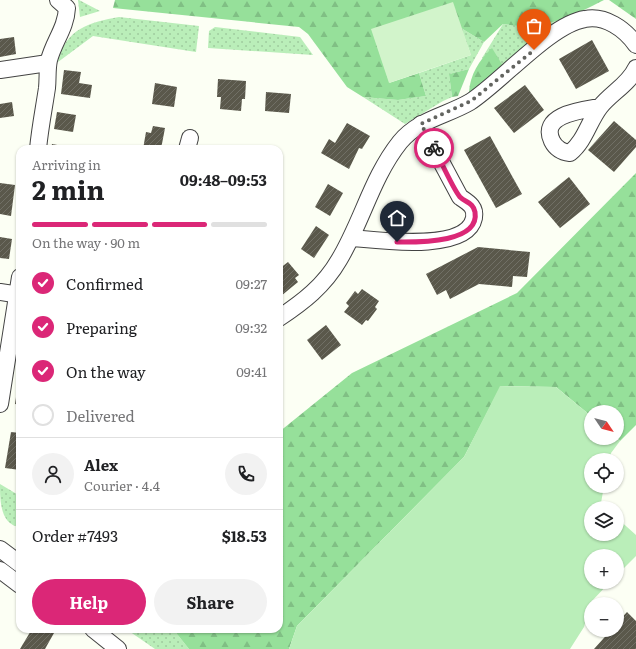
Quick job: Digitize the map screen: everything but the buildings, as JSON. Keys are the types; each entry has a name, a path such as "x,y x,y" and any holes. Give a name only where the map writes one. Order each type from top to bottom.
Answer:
{"street":[{"path":"39,145 47,86 48,63 53,45 62,31 66,20 67,8 58,0"},
{"path":"283,315 305,301 318,288 339,261 352,238 385,164 401,141 421,124 471,101 570,24 585,19 599,19 615,25 629,35 636,45"},
{"path":"0,70 48,63"},
{"path":"600,107 629,79 636,68"},
{"path":"352,238 397,242 434,241 450,238 462,233 474,220 475,213 472,204 460,197 421,124"},
{"path":"0,292 16,295"},
{"path":"0,404 16,312"},
{"path":"0,549 16,561"},
{"path":"0,570 16,582"},
{"path":"99,633 118,649"}],"green space":[{"path":"79,0 100,11 80,17"},
{"path":"115,0 604,0 567,18 544,24 503,24 484,42 461,28 389,83 419,73 426,96 398,100 363,97 347,87 308,34 299,27 113,8"},
{"path":"609,0 636,0 636,19"},
{"path":"453,2 471,55 389,83 371,29"},
{"path":"119,17 199,26 196,52 93,36 58,62 61,51 66,42 80,29 98,22"},
{"path":"569,18 503,66 482,58 503,24 536,25"},
{"path":"215,27 300,37 313,55 208,48 209,31"},
{"path":"461,28 484,42 469,69 449,74 452,97 405,124 363,97 398,100 426,96 419,73 471,55"},
{"path":"492,48 503,66 471,94 469,92 473,74 479,63"},
{"path":"469,69 458,96 452,97 449,74"},
{"path":"636,173 636,425 624,437 624,405 584,405 584,410 556,387 501,386 464,457 297,626 289,649 189,649 176,633 283,633 283,429 352,373 517,293"},
{"path":"500,386 556,387 584,410 584,445 617,445 611,453 584,453 584,493 603,493 601,501 584,501 584,541 624,541 624,524 636,535 636,556 624,568 624,549 584,549 584,589 603,589 596,597 584,597 584,627 570,649 289,649 297,626 464,457"},
{"path":"0,484 16,494 16,526 8,522 5,517 2,511"},
{"path":"132,633 176,633 189,649 155,649"}],"way so far":[{"path":"434,148 421,124 471,101 534,50"}],"route":[{"path":"397,242 434,241 450,238 462,233 474,220 475,213 472,204 460,197 434,148"}]}
